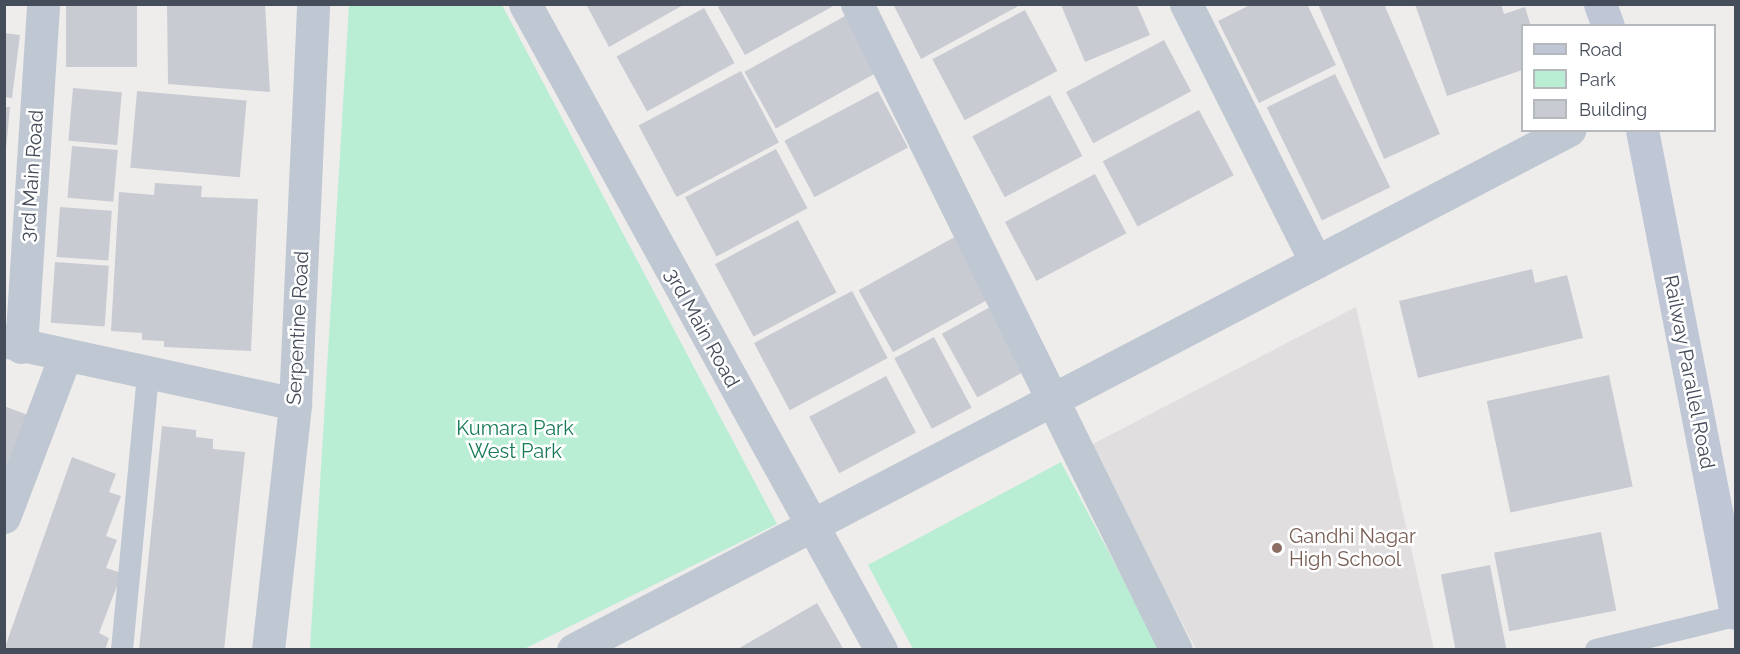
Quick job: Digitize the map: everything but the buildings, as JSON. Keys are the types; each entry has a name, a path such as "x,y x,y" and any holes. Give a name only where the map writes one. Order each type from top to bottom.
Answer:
{"street":[{"name":"3rd Main Road","path":"13,344 43,4"},
{"name":"Serpentine Road","path":"268,650 295,404 313,4"},
{"name":"3rd Main Road","path":"525,4 810,526 881,650"},
{"path":"857,4 1176,650"},
{"path":"1186,4 1316,262"},
{"path":"1600,4 1607,24"},
{"path":"573,650 1565,132"},
{"name":"Railway Parallel Road","path":"1642,132 1736,615"},
{"path":"13,344 295,404"},
{"path":"4,517 65,356"}],"lane":[{"path":"122,650 148,373"},
{"path":"1596,650 1736,615"}],"shaded area":[{"name":"Gandhi Nagar High School","path":"1356,307 1434,649 1196,649 1089,446"}],"green space":[{"name":"Kumara Park West Park","path":"349,5 502,5 777,524 524,649 310,649"},
{"path":"1061,462 1160,649 913,649 868,565"}],"place":[{"name":"Gandhi Nagar High School","path":"1277,548"}]}
